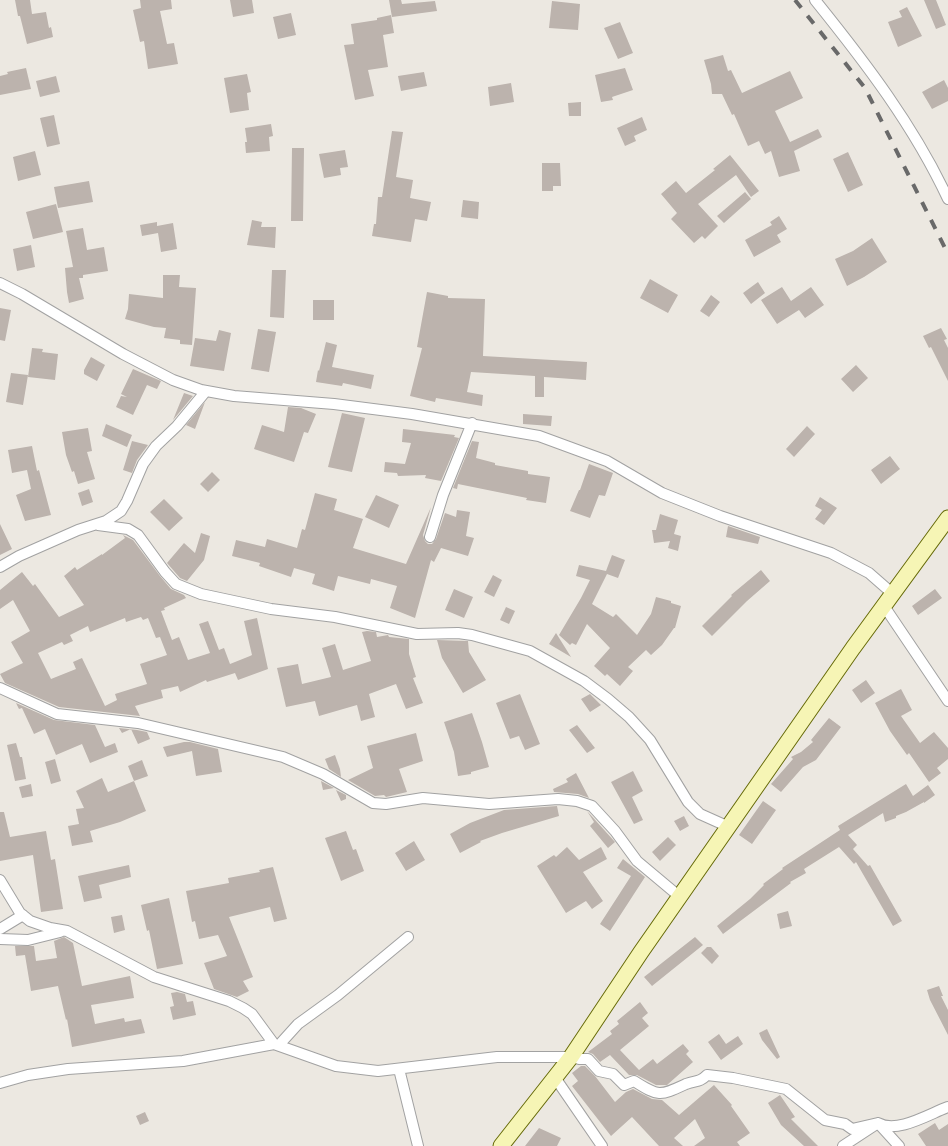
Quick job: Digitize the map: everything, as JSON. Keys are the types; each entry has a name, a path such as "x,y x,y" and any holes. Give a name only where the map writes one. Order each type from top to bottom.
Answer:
{"street":[{"path":"814,0 843,35 898,109 940,182 948,200"},
{"path":"0,283 173,380 206,391 234,396 334,404 472,424 539,436 607,460 662,493 729,519 831,553 869,573 893,594"},
{"path":"0,567 19,556 78,530 98,524 121,511 143,464 156,446 177,426 206,391"},
{"path":"430,537 444,495 472,424"},
{"path":"501,1146 556,1079 641,952 948,518"},
{"path":"98,524 128,529 138,535 176,584 201,594 271,609 335,617 417,634 458,633 472,635 530,651 584,681 608,698 650,740 688,802 700,814 729,827"},
{"path":"884,606 948,701"},
{"path":"0,688 57,714 138,723 283,757 323,774 373,803 386,804 423,798 489,804 558,799 577,801 592,806 615,831 636,861 680,897"},
{"path":"0,880 20,913 30,920 77,936 154,978 229,1001 243,1008 252,1014 276,1045"},
{"path":"0,929 23,915"},
{"path":"0,940 28,940 64,931"},
{"path":"276,1045 298,1024 338,995 408,937"},
{"path":"0,1084 28,1075 68,1069 183,1062 276,1045 336,1066 378,1070 497,1057 571,1057 588,1059 599,1071 613,1074 624,1084 634,1081 650,1091 660,1094 666,1094 687,1084 700,1082 707,1075 732,1078 786,1089 825,1120 845,1124 852,1129 878,1123 885,1127 894,1127 948,1107"},
{"path":"399,1069 418,1146"},
{"path":"556,1079 602,1146"},
{"path":"843,1146 878,1123"},
{"path":"878,1123 899,1146"}],"building":[{"path":"15,0 30,0 32,14 46,12 53,37 27,44"},
{"path":"140,0 171,0 172,9 160,11 167,44 174,43 178,64 148,69 144,41 140,42 133,10 141,8"},
{"path":"230,0 252,0 254,13 233,17"},
{"path":"389,0 401,0 402,4 435,1 437,11 392,17"},
{"path":"924,0 936,0 946,25 936,29"},
{"path":"552,1 580,4 578,30 549,28"},
{"path":"907,7 922,36 898,47 888,22 902,17 899,11"},
{"path":"291,13 296,35 278,39 273,17"},
{"path":"391,15 394,33 383,35 388,67 368,70 374,96 355,100 344,45 354,44 351,24 377,20 377,18"},
{"path":"620,22 633,53 618,59 604,28"},
{"path":"723,55 728,71 731,70 742,93 790,71 803,98 775,111 790,142 818,129 822,137 794,151 800,171 779,177 771,151 765,154 759,141 748,146 734,114 732,115 722,94 712,94 704,60"},
{"path":"26,68 31,89 0,95 0,76 8,74 7,72"},
{"path":"625,68 633,90 612,97 613,100 601,102 595,75"},
{"path":"424,72 427,86 401,91 398,76"},
{"path":"247,74 251,92 247,93 249,110 230,113 224,78"},
{"path":"56,76 60,92 40,97 36,81"},
{"path":"944,80 948,88 948,101 932,109 922,92"},
{"path":"511,83 514,102 490,106 488,87"},
{"path":"581,102 581,116 569,116 568,103"},
{"path":"54,115 60,144 47,147 40,118"},
{"path":"642,117 647,130 634,136 636,141 625,146 617,128"},
{"path":"271,124 273,136 269,137 270,151 246,153 245,128"},
{"path":"392,131 403,132 396,177 413,180 410,198 431,202 427,221 415,219 411,242 372,236 374,224 376,224 378,197 382,197"},
{"path":"292,148 304,148 303,221 291,221"},
{"path":"345,150 348,167 340,168 341,175 324,178 319,154"},
{"path":"35,151 41,175 18,181 13,157"},
{"path":"848,152 863,185 848,192 833,159"},
{"path":"730,155 759,191 751,197 736,175 698,204 718,226 705,239 702,236 694,243 671,219 677,213 661,194 676,181 686,193 715,170 713,169"},
{"path":"542,163 560,163 561,186 553,186 553,191 542,191"},
{"path":"89,181 93,202 58,208 54,187"},
{"path":"745,192 751,199 724,223 717,216"},
{"path":"463,200 479,202 478,219 461,217"},
{"path":"56,204 63,232 33,239 26,212"},
{"path":"779,216 787,229 777,235 781,242 754,257 745,240 772,225 770,222"},
{"path":"252,220 262,222 261,227 276,227 275,248 247,245"},
{"path":"157,222 157,226 173,223 177,249 161,252 158,233 142,236 140,225"},
{"path":"83,228 87,250 104,247 108,271 83,275 83,278 79,278 84,299 69,303 65,268 73,267 66,231"},
{"path":"872,238 887,262 847,286 835,259 853,251"},
{"path":"31,245 35,267 17,271 13,249"},
{"path":"272,270 286,270 284,318 270,317"},
{"path":"163,275 180,275 179,287 196,288 192,345 180,344 180,340 164,338 166,328 154,327 125,319 129,294 163,298"},
{"path":"650,279 678,295 668,313 640,298"},
{"path":"758,282 765,293 751,304 743,293"},
{"path":"782,287 791,301 811,287 824,305 805,318 799,310 777,324 761,300"},
{"path":"427,292 448,296 448,298 485,299 483,356 587,362 586,380 544,377 544,397 535,397 535,376 471,372 467,392 483,395 482,406 436,398 435,402 410,396 422,348 417,347"},
{"path":"711,295 720,302 709,317 700,311"},
{"path":"313,300 334,300 334,320 313,320"},
{"path":"0,308 11,310 5,341 0,340"},
{"path":"941,328 947,339 944,340 948,348 948,381 931,347 929,348 923,336"},
{"path":"258,329 276,332 269,372 251,369"},
{"path":"219,330 231,333 224,371 190,366 195,338 216,341"},
{"path":"326,342 337,345 332,367 374,375 371,389 343,383 342,386 316,382"},
{"path":"32,348 43,349 42,352 58,354 55,380 28,377"},
{"path":"91,357 105,365 97,381 84,374 84,370"},
{"path":"856,365 868,378 853,392 841,379"},
{"path":"133,369 161,381 157,389 147,385 133,415 116,407 121,396 127,397 121,394"},
{"path":"11,373 28,375 23,405 6,402"},
{"path":"184,393 193,396 173,420"},
{"path":"205,402 195,429 186,425"},
{"path":"288,407 301,408 316,414 308,433 304,432 294,462 254,449 262,425 284,432"},
{"path":"342,413 365,418 352,472 328,467"},
{"path":"523,414 552,416 551,426 523,424"},
{"path":"106,424 132,435 127,447 102,436"},
{"path":"807,426 815,434 794,457 786,449"},
{"path":"88,428 92,451 87,452 95,479 78,484 66,455 62,432"},
{"path":"403,429 455,435 454,437 459,438 441,481 425,478 426,475 398,476 397,473 384,472 385,462 405,464 411,443 402,442"},
{"path":"132,441 148,445 137,460 132,473 123,470"},
{"path":"472,441 479,442 476,458 495,463 495,465 528,471 528,474 550,477 546,503 458,484 457,489 453,488"},
{"path":"32,446 37,471 39,470 51,515 25,521 16,495 31,489 27,470 12,473 8,450"},
{"path":"890,456 900,469 881,484 871,470"},
{"path":"589,464 613,473 605,496 599,495 590,518 570,511"},
{"path":"212,472 220,480 208,492 200,484"},
{"path":"89,489 93,502 82,506 78,493"},
{"path":"315,493 337,499 334,510 363,519 353,548 406,564 431,507 423,535 428,544 432,544 436,539 445,513 456,517 457,510 470,512 466,536 474,538 468,556 441,548 434,562 431,560 415,618 390,608 397,586 371,579 370,584 338,576 334,591 312,584 315,574 294,568 291,577 259,566 260,563 232,556 236,540 265,547 267,539 297,548 302,529 305,530"},
{"path":"376,495 399,505 389,528 365,517"},
{"path":"820,497 837,508 824,525 815,519 822,510 815,506"},
{"path":"164,499 183,518 169,531 150,512"},
{"path":"660,514 678,520 674,534 681,536 678,551 668,548 670,541 654,543 652,530 656,530"},
{"path":"0,524 12,549 0,555"},
{"path":"728,526 760,537 758,544 726,537"},
{"path":"201,533 210,536 204,560 187,581 180,578 167,563 184,543 195,553"},
{"path":"123,535 133,540 171,589 184,595 186,598 161,611 172,640 179,637 188,660 210,653 199,624 208,621 219,650 224,648 230,664 252,655 244,621 257,618 268,669 238,680 235,673 207,682 206,680 180,692 178,686 161,690 163,698 135,706 140,716 59,707 5,683 0,674 23,663 11,642 30,631 13,600 0,609 0,590 22,572 33,586 35,584 59,617 84,605 64,576 75,567 77,570 102,555 125,538","holes":["141,617 143,620 148,618 156,638 160,637 167,655 140,664 147,684 115,694 117,700 105,706 82,658 73,662 76,669 51,679 38,653 62,642 64,645 73,641 70,635 88,626 90,632 125,618 126,622"]},
{"path":"612,555 625,560 618,578 607,574 592,604 613,617 616,614 637,635 651,614 656,597 681,606 675,628 662,645 651,655 646,650 628,667 633,671 620,686 607,674 605,676 594,666 610,648 587,624 576,645 572,643 570,645 559,635 590,580 576,576 579,565 606,571"},
{"path":"761,570 770,581 712,636 702,626 731,595"},
{"path":"493,575 502,580 494,597 484,592"},
{"path":"454,589 473,597 464,618 445,610"},
{"path":"935,589 942,598 918,615 912,606"},
{"path":"506,607 515,611 509,624 500,620"},
{"path":"362,632 376,632 377,637 388,635 389,637 409,639 409,654 416,677 413,678 423,703 406,709 396,684 369,694 375,717 361,721 357,705 319,716 315,701 286,707 277,668 298,664 302,684 331,677 322,648 335,644 343,670 371,661"},
{"path":"556,633 571,657 549,644"},
{"path":"437,640 468,641 469,652 486,680 463,693 442,658"},
{"path":"866,680 875,693 861,703 852,690"},
{"path":"901,689 912,710 901,716 920,743 934,732 948,748 948,759 937,768 941,773 929,782 909,753 907,755 890,731 875,703"},
{"path":"520,694 540,744 525,750 519,736 510,739 496,703"},
{"path":"590,694 601,705 590,712 581,699"},
{"path":"16,703 54,720 95,725 105,747 115,743 118,752 90,763 82,744 56,755 45,729 34,734 22,708 19,709"},
{"path":"472,713 489,767 471,772 471,774 458,776 454,752 444,722"},
{"path":"829,718 841,727 816,760 803,767 781,792 771,784 793,759 791,757 801,752 813,742 811,740"},
{"path":"577,725 595,748 587,753 569,730"},
{"path":"119,728 130,729 122,733"},
{"path":"131,729 147,732 150,739 138,744"},
{"path":"416,733 423,761 399,769 407,792 386,797 384,795 375,796 348,780 373,768 367,746"},
{"path":"184,742 218,749 222,772 196,776 192,751 167,757 163,747"},
{"path":"16,743 20,757 22,757 26,779 15,781 7,745"},
{"path":"335,755 341,777 329,769 325,759"},
{"path":"55,759 61,781 51,784 45,762"},
{"path":"142,760 148,776 134,781 128,766"},
{"path":"633,771 643,791 632,797 643,820 634,824 611,782"},
{"path":"576,773 589,798 578,794 554,792 553,789 568,782 566,779"},
{"path":"102,778 108,792 134,781 146,811 120,822 90,831 93,842 72,846 68,826 79,824 76,809 84,808 76,791"},
{"path":"321,781 334,788 323,790"},
{"path":"31,784 33,796 22,798 19,787"},
{"path":"906,784 913,796 928,785 935,795 924,803 885,822 883,813 848,835 857,845 853,849 868,866 870,865 902,921 893,926 856,862 854,864 839,847 804,869 806,873 790,882 723,934 717,926 750,899 763,884 782,868 840,830 838,826"},
{"path":"336,790 346,795 346,799 341,801"},
{"path":"763,801 776,810 752,844 739,835"},
{"path":"557,806 559,816 480,841 460,853 450,834 470,823 504,810"},
{"path":"587,811 615,842 608,848 590,826 594,822"},
{"path":"0,812 4,812 10,837 46,831 51,860 55,859 63,909 41,912 33,855 0,861"},
{"path":"684,816 689,826 680,831 674,821"},
{"path":"346,831 353,850 356,849 364,871 341,881 325,838"},
{"path":"668,837 676,845 660,861 652,852"},
{"path":"414,841 425,860 406,871 395,853"},
{"path":"567,847 579,860 601,847 607,859 583,872 603,901 592,909 586,901 566,913 537,866 554,855 556,857"},
{"path":"623,859 645,877 610,931 600,924 631,876 617,868"},
{"path":"129,865 131,877 99,885 102,898 84,902 78,876"},
{"path":"273,867 287,919 274,922 270,907 229,917 253,977 243,981 249,991 237,997 214,989 204,963 227,956 218,935 199,939 195,921 192,922 186,891 229,883 228,878 260,872 259,870"},
{"path":"169,898 183,964 157,969 149,930 147,931 141,905"},
{"path":"788,911 792,926 780,929 777,914"},
{"path":"122,915 125,930 114,933 111,917"},
{"path":"64,937 73,943 82,986 130,976 134,998 91,1005 95,1024 124,1018 125,1022 141,1019 145,1033 72,1047 58,986 31,991 25,955 16,956 15,946 34,946 36,961 57,958 54,941"},
{"path":"695,937 703,945 652,986 644,977"},
{"path":"707,947 711,947 719,956 712,964 701,953"},
{"path":"939,986 943,996 941,996 948,1010 948,1035 930,1000 927,990"},
{"path":"171,993 185,994 187,1002 193,1001 196,1015 173,1020 170,1007 174,1006"},
{"path":"640,1002 648,1013 642,1018 649,1026 620,1050 639,1070 653,1059 657,1064 683,1044 689,1051 686,1054 693,1062 667,1085 656,1085 637,1075 629,1075 610,1055 600,1062 593,1054 588,1052 612,1034 610,1031 619,1024 617,1021"},
{"path":"767,1029 780,1057 777,1059 762,1040 759,1033"},
{"path":"719,1034 726,1044 738,1036 743,1044 721,1060 708,1042"},
{"path":"581,1066 585,1066 595,1076 615,1102 626,1092 633,1089 652,1099 662,1100 679,1115 714,1085 732,1105 750,1133 737,1142 740,1146 694,1146 705,1138 695,1119 674,1138 683,1146 659,1146 632,1117 611,1136 572,1086 578,1081 572,1073"},
{"path":"780,1095 795,1117 791,1119 818,1146 804,1146 781,1125 768,1103"},
{"path":"145,1112 149,1121 140,1125 136,1116"},
{"path":"935,1123 939,1130 948,1124 948,1146 926,1146 918,1134"},
{"path":"539,1128 561,1138 557,1146 525,1146"}],"railway":[{"path":"795,0 865,88 948,254"}]}
